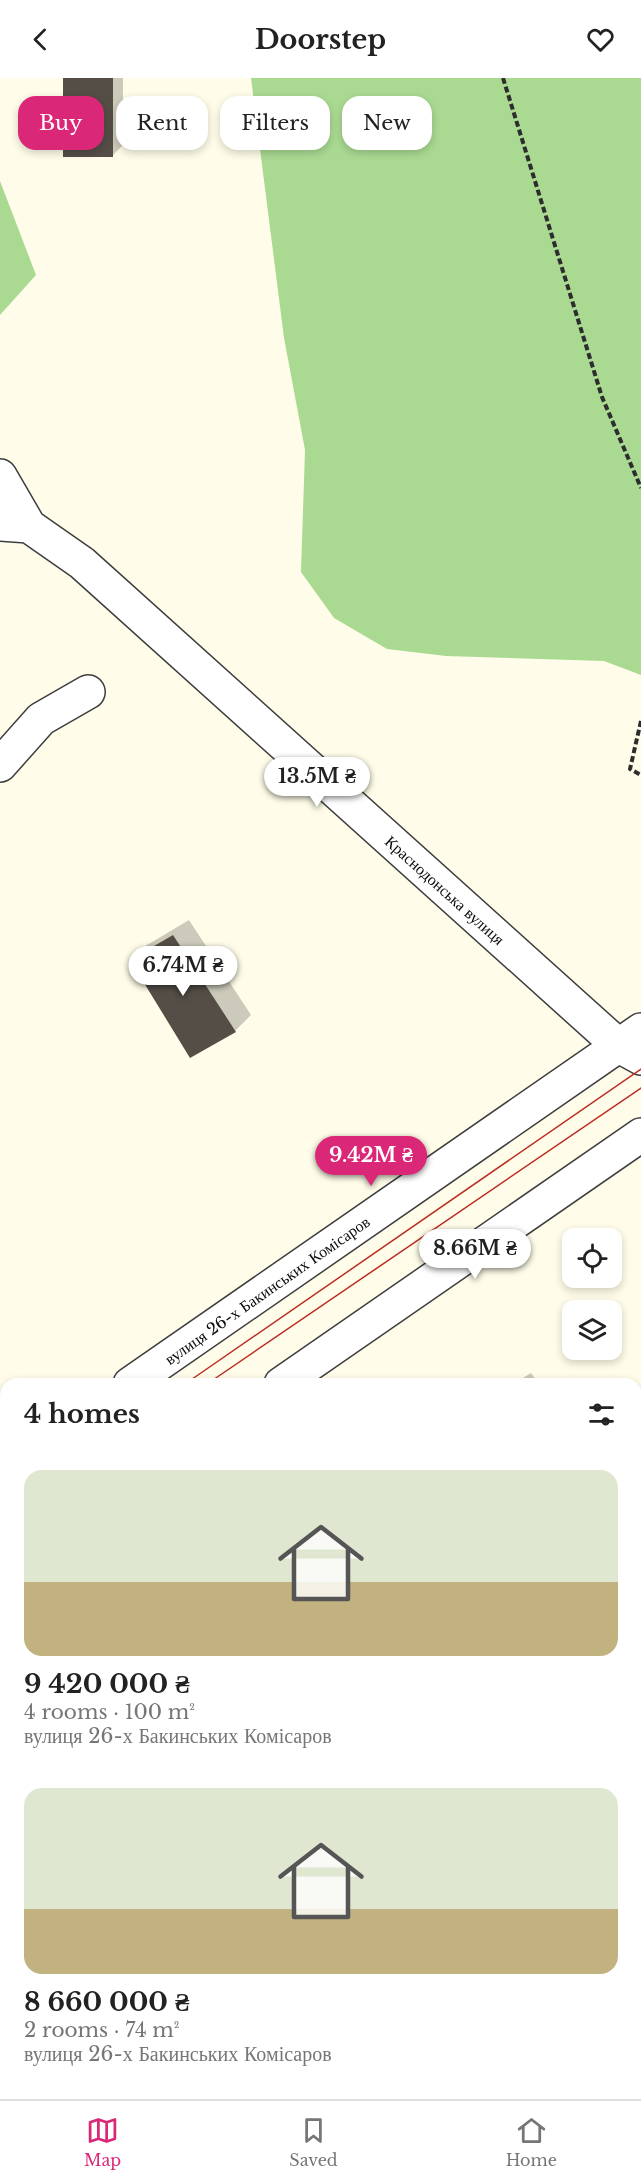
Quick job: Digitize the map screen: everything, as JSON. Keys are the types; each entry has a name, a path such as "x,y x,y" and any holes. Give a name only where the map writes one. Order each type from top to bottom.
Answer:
{"street":[{"path":"0,476 14,525"},
{"name":"Краснодонська вулиця","path":"14,525 82,563 634,1045"},
{"path":"0,765 41,719 88,692"},
{"name":"вулиця 26-х Бакинських Комісаров","path":"139,1378 634,1045"},
{"path":"290,1378 641,1135"}],"path":[{"path":"503,78 602,397 641,488"},
{"path":"641,721 630,769 641,775"}],"green space":[{"path":"251,78 641,78 641,675 604,661 446,656 387,649 334,618 301,572 305,450 284,338 260,150 330,150 330,96 253,96"},
{"path":"0,181 36,275 0,315"}],"building":[{"path":"63,78 113,78 113,157 63,157 63,150 104,150 104,96 63,96"},
{"path":"173,935 236,1032 190,1058 130,960"}],"tram line":[{"path":"194,1378 641,1069"},
{"path":"216,1378 641,1088"}]}
